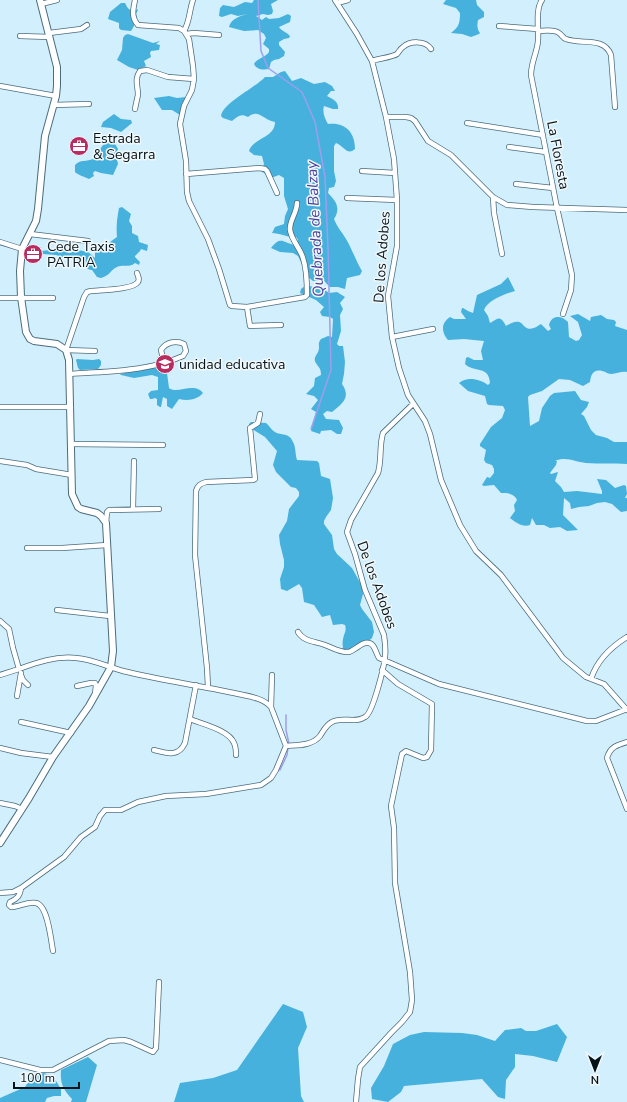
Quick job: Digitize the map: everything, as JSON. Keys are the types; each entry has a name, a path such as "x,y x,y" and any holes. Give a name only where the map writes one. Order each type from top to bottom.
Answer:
{"street":[{"path":"57,0 41,2 57,67 57,86 56,96 45,136 36,221 22,249 20,271 21,297 26,332 30,339 34,341 57,344 66,350 95,351"},
{"path":"135,0 132,14 134,21 138,25 179,28 185,33 189,40 194,79 192,90 184,106 180,124 183,140 187,192 189,201 208,239 230,304 232,306 246,306 305,298 307,295 303,258 294,242 290,228 297,203"},
{"path":"185,33 190,6 193,0"},
{"path":"336,2 348,0"},
{"name":"La Floresta","path":"542,0 539,8 537,46 531,64 531,70 553,188 572,275 571,290 563,314"},
{"name":"De los Adobes","path":"287,746 309,743 319,737 326,726 333,721 358,720 364,718 371,709 382,670 386,643 365,590 347,532 351,520 378,473 383,433 413,404 408,395 399,368 392,337 388,296 397,246 394,159 386,117 372,61 357,34 336,2"},
{"path":"20,36 49,35 81,29 87,25"},
{"path":"499,26 555,31 559,32 566,39 603,45 608,49 610,55 615,107"},
{"path":"185,33 219,35"},
{"path":"372,61 396,54 403,46 408,44 423,43 432,48"},
{"path":"135,109 138,94 136,81 137,75 140,71 147,70 168,77 194,79"},
{"path":"0,86 56,96"},
{"path":"53,105 89,104"},
{"path":"386,117 411,118 415,121 428,141 450,155 493,197 507,204 533,207 627,210"},
{"path":"467,122 543,135"},
{"path":"509,147 546,152"},
{"path":"186,174 259,168 264,169 267,171 277,193"},
{"path":"362,171 395,173"},
{"path":"516,184 553,188"},
{"path":"493,197 494,213 502,254"},
{"path":"347,198 396,200"},
{"path":"30,234 88,241"},
{"path":"0,242 22,249"},
{"path":"106,524 98,513 81,509 76,504 72,494 70,374 69,360 66,350 87,292 122,288 135,284 139,282 137,273"},
{"path":"0,298 53,298"},
{"path":"246,306 250,326 281,325"},
{"path":"392,337 433,329"},
{"path":"70,374 135,369 164,363 183,356 186,351 184,344 177,342 163,347 161,350 164,363"},
{"path":"298,632 300,636 306,639 327,645 342,652 352,651 365,643 369,643 372,644 379,658 439,684 587,721 596,721 627,710 604,684 590,679 563,658 501,575 476,550 460,525 441,480 430,434 425,422 413,404"},
{"path":"0,407 70,407"},
{"path":"208,687 195,555 194,536 197,486 206,482 255,479 250,428 258,423 260,414"},
{"path":"71,444 163,445"},
{"path":"0,461 27,465 36,469 72,475"},
{"path":"133,508 134,461"},
{"path":"0,843 53,757 71,733 95,696 111,667 113,651 106,524 107,512 109,510 133,508 159,509"},
{"path":"27,548 62,548 107,545"},
{"path":"58,610 110,616"},
{"path":"0,621 9,629 12,648 21,670 23,680 28,685"},
{"path":"590,679 596,666 606,654 617,643 627,637"},
{"path":"0,675 21,670 46,660 62,657 77,658 124,671 208,687 259,699 271,707"},
{"path":"17,696 21,670"},
{"path":"356,1102 360,1067 410,1012 412,1000 410,972 396,883 394,828 391,802 402,754 406,751 423,758 427,757 431,750 432,704 398,684 382,670"},
{"path":"0,893 13,892 21,888 64,856 81,837 95,827 100,816 105,810 121,810 138,802 166,796 206,794 261,785 271,778 287,746 271,707 272,675"},
{"path":"77,686 94,683 96,685 95,696"},
{"path":"154,750 176,754 183,748 196,685"},
{"path":"190,720 230,736 234,743 236,756"},
{"path":"20,722 71,733"},
{"path":"627,742 608,751 607,758 627,809"},
{"path":"0,748 21,753 53,757"},
{"path":"0,803 22,809"},
{"path":"21,888 20,895 17,899 10,902 9,905 14,907 36,903 41,906 47,919 53,952"},
{"path":"0,1060 40,1070 53,1070 109,1041 116,1040 131,1042 153,1052 156,1048 159,982"}],"shaded area":[{"path":"254,0 278,0 271,4 273,11 272,14 256,16 262,20 266,17 269,19 279,18 288,14 291,16 290,22 279,27 290,36 289,38 279,42 279,45 285,52 284,56 271,62 269,69 260,69 254,64 257,60 269,52 269,49 263,44 266,38 264,34 258,30 244,31 229,27 234,19 248,14 238,16 231,14 222,17 219,16 220,8 223,5 234,7 245,2 252,3"},
{"path":"446,0 476,0 477,5 484,12 484,17 478,20 479,34 471,37 451,33 456,29 460,20 460,13 456,8 443,4"},
{"path":"121,3 125,3 129,9 135,12 137,9 138,10 135,16 134,26 131,31 121,30 119,28 119,23 108,19 110,12"},
{"path":"128,34 153,43 160,41 156,44 160,45 159,50 151,51 151,57 144,61 146,66 138,70 117,60 122,50 123,38"},
{"path":"285,71 292,81 301,78 314,84 325,82 332,86 335,91 331,91 327,96 336,102 338,109 324,106 323,111 325,118 328,124 339,125 348,129 355,143 355,149 352,151 348,151 336,143 334,146 334,171 336,181 334,187 329,188 328,193 337,205 337,211 334,219 335,222 348,243 362,271 360,275 347,278 345,289 330,287 322,280 313,281 308,277 298,256 293,253 280,252 271,248 274,244 280,241 294,245 298,240 296,237 272,233 275,227 284,224 288,209 284,196 284,178 279,175 271,178 261,171 264,164 262,156 254,155 249,151 255,143 272,131 275,122 258,114 248,117 241,115 232,121 221,116 227,106 265,77 273,77"},
{"path":"169,96 177,98 186,97 180,115 172,110 162,110 154,98"},
{"path":"114,114 121,119 131,120 132,123 121,132 111,128 101,127 103,122"},
{"path":"110,141 114,142 118,149 116,155 118,164 113,175 95,171 93,173 94,176 89,179 75,172 75,165 77,163 93,159 103,145"},
{"path":"122,207 131,214 129,221 132,226 132,233 138,236 139,242 148,245 147,251 141,249 135,256 140,262 139,265 135,263 131,265 119,266 114,268 107,276 101,278 97,277 92,270 85,267 77,259 68,259 56,255 43,254 40,252 60,249 69,253 78,250 88,252 95,258 95,250 105,252 110,242 117,237 118,212 119,208"},
{"path":"508,277 515,291 497,298 486,306 484,310 490,323 499,318 506,326 514,322 519,322 526,328 531,329 541,324 548,331 551,329 549,325 550,321 560,317 568,322 569,337 576,341 579,340 582,335 578,322 570,316 578,314 590,321 591,317 601,315 607,319 614,320 616,322 615,326 627,330 627,372 608,374 603,371 596,371 592,375 590,382 583,386 570,380 559,379 542,391 528,397 530,426 539,421 542,408 550,396 554,393 575,391 581,400 589,402 581,414 584,416 591,430 596,435 614,442 627,442 627,464 586,463 563,459 555,461 557,461 556,465 550,473 558,472 555,481 564,492 577,491 602,494 597,479 606,480 615,488 624,485 626,486 627,494 625,498 627,498 627,511 621,512 612,504 605,502 571,509 570,503 564,498 563,515 578,530 567,531 560,527 550,528 544,525 536,525 532,518 530,525 525,526 510,518 515,511 514,505 517,500 514,496 508,493 501,493 494,485 482,485 487,477 490,478 494,473 494,469 492,465 486,463 484,460 486,450 480,446 480,444 491,427 502,418 505,410 503,406 487,404 485,396 468,391 459,383 474,379 488,385 490,383 489,377 484,371 469,367 465,364 466,358 468,357 474,360 483,360 481,351 484,341 464,339 448,340 444,334 443,328 445,322 450,317 454,319 466,319 461,312 462,308 473,313 477,295 501,284"},
{"path":"305,286 321,287 329,293 337,292 345,297 340,303 343,309 340,315 341,331 337,344 339,346 343,346 345,362 342,384 345,389 346,396 342,403 332,412 327,411 323,414 326,419 339,420 343,428 341,434 337,434 331,430 321,431 320,434 311,431 316,412 311,409 318,400 314,396 306,394 314,386 315,378 321,375 320,369 315,361 315,357 319,350 319,343 321,339 328,336 332,337 333,319 322,316 320,312 324,307 316,300 300,293 301,289"},
{"path":"77,359 99,359 101,361 101,365 98,369 80,370 78,368"},
{"path":"164,367 167,373 169,388 172,390 195,388 203,393 192,399 179,399 172,409 167,406 167,399 163,397 160,407 157,405 157,399 150,399 148,394 151,391 158,390 158,377 152,375 134,378 120,374"},
{"path":"251,422 266,423 275,432 287,435 294,444 297,460 317,461 319,463 321,476 330,479 333,498 331,510 324,521 324,524 332,535 334,549 337,554 352,568 362,586 363,594 360,605 372,622 374,632 372,638 359,650 351,654 347,655 343,650 343,637 346,630 345,625 333,625 330,615 322,617 314,605 304,602 302,588 299,584 287,591 281,589 280,579 284,567 284,560 279,535 287,521 289,509 299,496 299,492 296,488 291,487 276,472 273,465 277,451 265,437 249,427"},
{"path":"283,1004 303,1012 307,1027 298,1048 301,1096 304,1102 174,1102 180,1083 213,1078 237,1070"},
{"path":"557,1024 567,1037 557,1062 533,1056 515,1054 515,1067 506,1080 505,1099 498,1097 482,1079 404,1086 401,1092 388,1102 372,1099 371,1088 384,1066 393,1044 410,1035 424,1032 462,1033 477,1035 495,1041 505,1030 521,1028 526,1031 536,1031"},
{"path":"88,1057 97,1065 86,1102 71,1102 72,1099 64,1089 62,1083 61,1070"},
{"path":"44,1073 53,1076 61,1089 61,1096 47,1098 45,1102 0,1102 0,1098 25,1087 32,1076"}],"waterway":[{"name":"Quebrada de Balzay","path":"258,0 261,51 268,68 302,92 315,122 325,177 331,370 311,429"},
{"path":"286,715 286,730 289,744"},
{"path":"280,770 287,755 288,748"}],"place":[{"name":"Estrada & Segarra","path":"79,146"},
{"name":"Cede Taxis PATRIA","path":"33,254"},
{"name":"unidad educativa","path":"165,364"}]}
